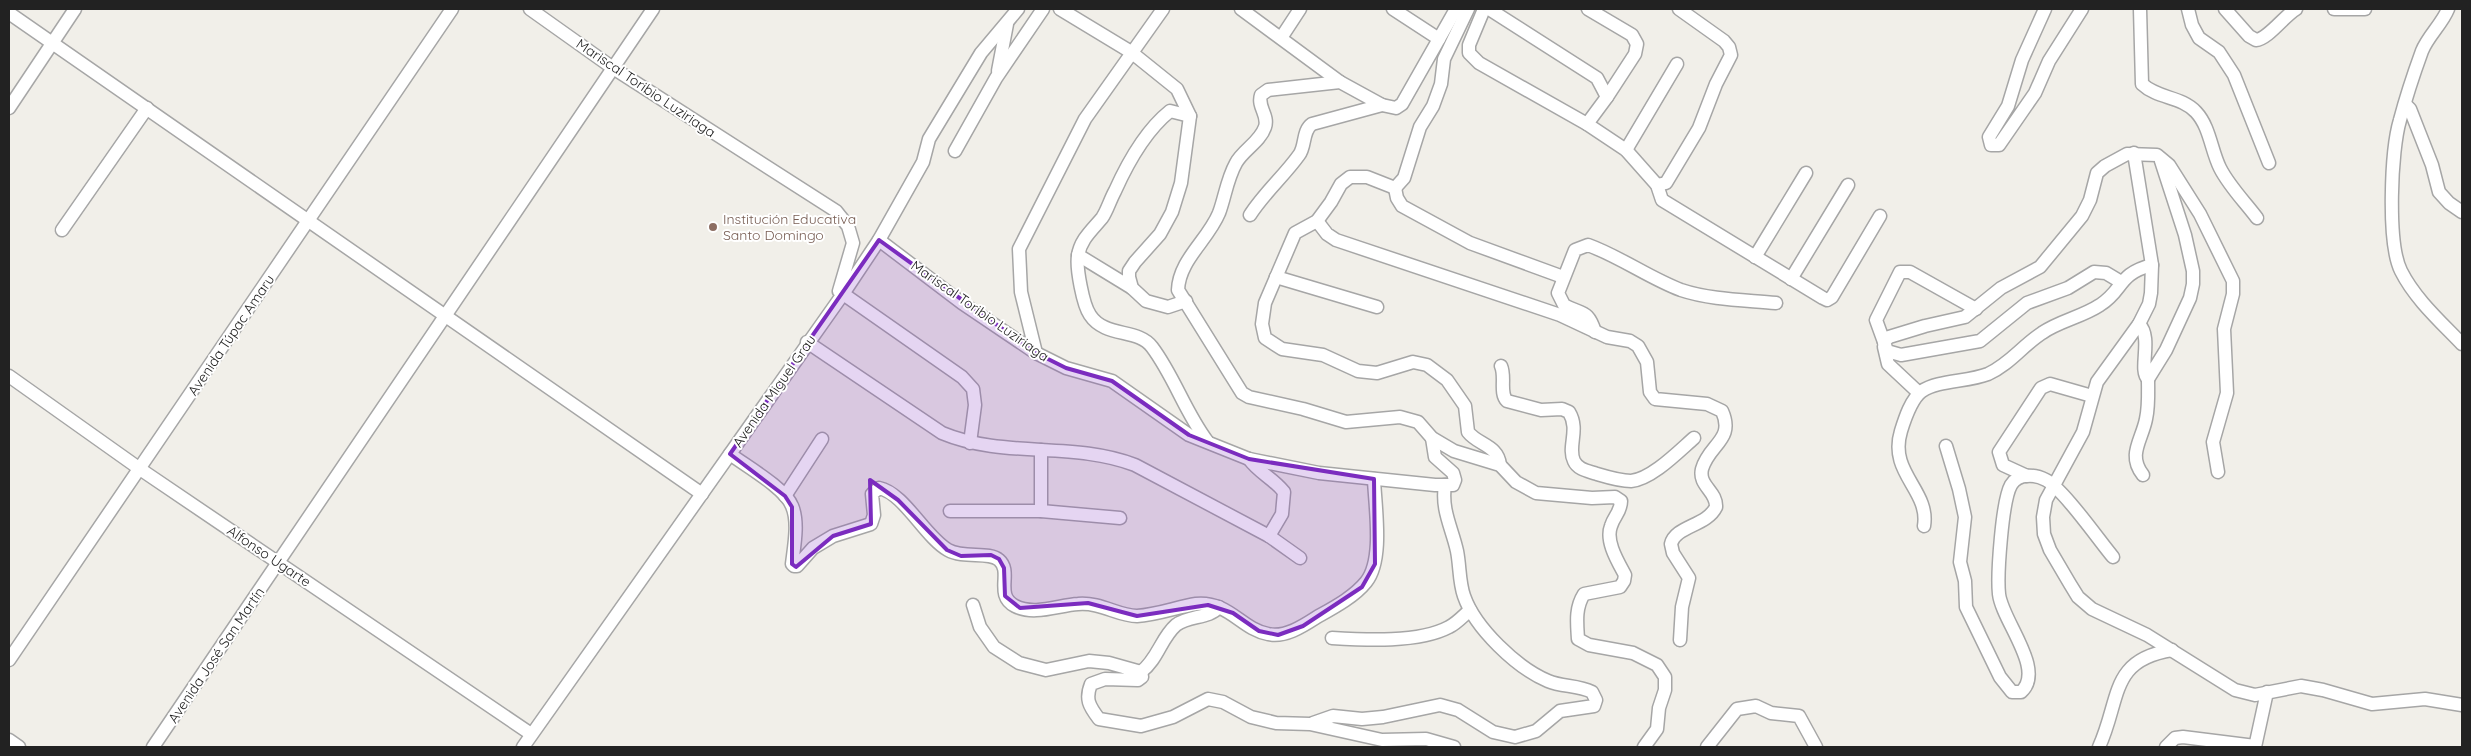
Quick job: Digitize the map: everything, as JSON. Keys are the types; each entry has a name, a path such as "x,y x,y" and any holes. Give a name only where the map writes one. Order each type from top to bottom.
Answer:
{"street":[{"path":"9,108 75,9"},
{"name":"Avenida Túpac Amaru","path":"9,660 452,9"},
{"name":"Mariscal Toribio Luziriaga","path":"530,9 613,68 836,211 848,226 853,243 838,287 839,291 843,294"},
{"name":"Avenida José San Martín","path":"153,747 653,9"},
{"name":"Avenida Miguel Grau","path":"523,747 807,342 843,294 879,240 923,162 929,139 981,53 1018,9"},
{"path":"955,151 996,78 1043,9"},
{"path":"1060,9 1130,52 1177,89 1190,116 1181,183 1172,212 1160,234 1129,271 1132,288"},
{"path":"1036,354 1021,292 1019,249 1085,119 1130,52 1163,9"},
{"path":"1241,9 1340,82 1382,105 1396,108 1402,104 1456,9"},
{"path":"1281,38 1300,9"},
{"path":"1393,9 1439,38"},
{"path":"1395,188 1404,178 1420,127 1433,106 1441,84 1444,59 1468,9"},
{"path":"1484,9 1469,45 1469,53 1479,63 1587,124 1626,150 1657,185 1662,200 1823,298 1827,300 1832,297 1880,216"},
{"path":"1489,9 1597,78 1605,91"},
{"path":"1587,124 1605,91 1635,54 1637,44 1632,35 1588,9"},
{"path":"1657,185 1666,183 1698,128 1716,84 1731,55 1729,48 1724,42 1679,9"},
{"path":"2045,9 2022,60 2008,106 1989,138 1991,145 1999,145 2016,123 2035,93 2049,61 2082,9"},
{"path":"2140,9 2142,84 2164,98 2185,102 2197,112 2205,125 2221,169 2257,218"},
{"path":"2188,9 2192,25 2199,38 2219,52 2234,75 2269,163"},
{"path":"2225,9 2249,36 2256,40 2266,37 2277,24 2296,9"},
{"path":"2334,9 2365,9"},
{"path":"2448,9 2444,19 2423,49 2399,121 2393,173 2392,229 2395,252 2401,271 2431,312 2462,344"},
{"path":"9,13 52,41 308,222 702,494"},
{"path":"996,78 1007,24"},
{"path":"1626,150 1677,64"},
{"path":"1340,82 1268,90 1261,95 1259,102 1266,117 1265,128 1236,162 1225,190 1219,214 1178,280 1178,290 1242,393 1249,397 1303,409 1346,422 1400,417 1418,422 1432,438 1454,451 1500,464 1516,482 1536,493 1592,498 1615,497 1621,501"},
{"path":"2405,104 2410,109 2432,165 2439,192 2462,212"},
{"path":"1250,215 1260,199 1300,155 1308,127 1312,124 1382,105"},
{"path":"62,230 146,108"},
{"path":"1190,116 1170,111 1145,137 1102,218 1083,241 1078,255 1077,270 1089,314 1102,327 1136,337 1150,344 1169,374 1194,424 1207,441"},
{"path":"2134,153 2152,265 2153,282 2149,304 2139,324 2101,375 2092,396 2091,411 2083,432 2054,485 2044,509 2044,534 2050,550 2078,597 2092,608 2172,650 2235,690 2255,695 2301,686 2323,690 2372,704 2424,699 2462,705"},
{"path":"1919,393 1888,364 1884,344 1889,337 1925,326 1960,319 1976,309 2001,288 2044,263 2058,243 2082,216 2090,200 2097,173 2115,158 2134,153 2152,154 2162,158 2169,165 2200,214 2233,281 2233,294 2224,329 2228,374 2227,393 2213,442 2218,472"},
{"path":"2143,475 2138,466 2135,452 2146,421 2148,379 2166,350 2190,298 2193,284 2192,265 2185,235 2162,164 2162,158"},
{"path":"1755,257 1806,173"},
{"path":"1395,188 1366,177 1350,177 1340,184 1331,202 1317,221 1295,233 1264,310 1262,324 1265,338 1282,349 1323,355 1358,371 1377,373 1413,362 1427,365 1447,380 1464,406 1468,432 1492,448 1499,457 1500,464"},
{"path":"1791,279 1848,185"},
{"path":"1395,188 1397,198 1402,206 1470,243 1563,277"},
{"path":"1317,221 1327,234 1336,240 1399,263 1456,278 1560,315 1607,337 1630,341 1638,346 1647,362 1650,392 1655,399 1661,401 1690,401 1712,405 1722,411 1727,423 1725,434 1708,457 1702,471 1703,482 1716,499 1716,507 1711,514 1693,527 1677,534 1672,540 1673,553 1690,578 1682,607 1680,640"},
{"name":"Mariscal Toribio Luziriaga","path":"879,240 1036,354 1066,368 1112,381 1189,435 1249,458 1319,473 1445,485"},
{"path":"1595,332 1591,321 1585,313 1567,307 1560,300 1558,290 1574,250 1588,245 1684,291 1712,297 1776,303"},
{"path":"1078,255 1132,288 1146,301 1168,307 1186,301"},
{"path":"1924,526 1926,516 1923,505 1901,464 1899,455 1901,431 1913,401 1919,393 1934,386 1980,377 1996,370 2011,360 2042,332 2100,306 2131,272 2152,265"},
{"path":"1976,309 1910,272 1900,272 1876,320 1887,351 1901,354 1980,341 1997,330 2011,315 2027,303 2068,288 2094,272 2106,273 2121,282"},
{"path":"1276,277 1377,307"},
{"path":"843,294 962,377 973,389 975,405 970,443"},
{"path":"2139,324 2145,339 2144,372 2148,379"},
{"path":"807,342 942,433 970,443 1117,458 1135,464 1269,536 1300,558"},
{"path":"1501,366 1504,374 1503,394 1507,401 1541,410 1562,409 1569,412 1575,428 1573,456 1577,466 1601,475 1630,481 1648,475 1694,438"},
{"name":"Alfonso Ugarte","path":"9,376 140,469 531,734"},
{"path":"2027,476 2003,464 1999,452 2041,388 2050,384 2092,396"},
{"path":"1310,724 1332,716 1372,718 1440,705 1458,710 1493,732 1515,737 1536,731 1560,711 1594,706 1596,700 1592,692 1551,682 1522,665 1494,640 1470,610 1462,590 1457,552 1444,508 1445,485 1453,485 1456,480 1453,473 1435,458 1432,438"},
{"path":"785,496 822,439"},
{"path":"1946,446 1965,517 1960,562 1965,581 1966,608 2000,677 2012,692 2017,694 2025,689 2029,682 2028,663 2002,609 1998,587 2007,499 2012,484 2018,478 2038,476 2054,485 2113,557"},
{"path":"1041,450 1041,512"},
{"path":"730,454 785,496 792,506 794,519 792,564 794,566 797,566 814,548 833,536 871,524 874,515 872,494 879,488 898,500 947,550 961,556 991,555 998,559 1004,568 1003,588 1005,596 1011,603 1020,608 1040,609 1088,604 1137,616 1194,605 1219,608 1232,613 1259,631 1278,635 1303,626 1362,587 1373,571 1376,557 1374,479"},
{"path":"1249,458 1257,470 1275,480 1284,492 1282,514 1269,536"},
{"path":"1630,481 1621,501 1621,508 1610,526 1609,536 1625,575 1624,581 1620,587 1584,594 1580,600 1576,617 1578,639 1589,645 1633,653 1657,665 1665,677 1665,690 1659,708 1657,729 1644,747"},
{"path":"950,511 1041,512 1120,518"},
{"path":"973,605 980,627 994,647 1019,663 1046,670 1089,661 1141,672"},
{"path":"1141,672 1152,662 1167,636 1176,626 1187,618 1219,608"},
{"path":"1332,638 1384,640 1439,631 1455,624 1470,610"},
{"path":"2099,747 2120,683 2129,668 2148,655 2172,650"},
{"path":"1141,672 1142,677 1138,680 1106,679 1091,684 1087,693 1088,706 1098,719 1140,726 1173,718 1208,699 1222,702 1251,717 1276,724 1310,724 1382,740 1426,739 1454,747"},
{"path":"2166,747 2174,738 2182,737 2255,747 2267,692"},
{"path":"1707,747 1737,709 1748,706 1756,706 1771,712 1798,716 1816,747"},
{"path":"9,740 19,747"}],"highlighted area":[{"path":"879,240 1036,353 1066,368 1112,381 1189,435 1249,459 1374,479 1375,564 1362,587 1303,626 1278,635 1259,631 1233,613 1208,605 1137,616 1088,603 1020,608 1005,596 1004,568 999,559 991,555 961,556 947,550 898,500 870,480 871,524 833,536 796,567 792,564 792,507 785,496 730,454"}],"place":[{"name":"Institución Educativa Santo Domingo","path":"713,227"}]}
